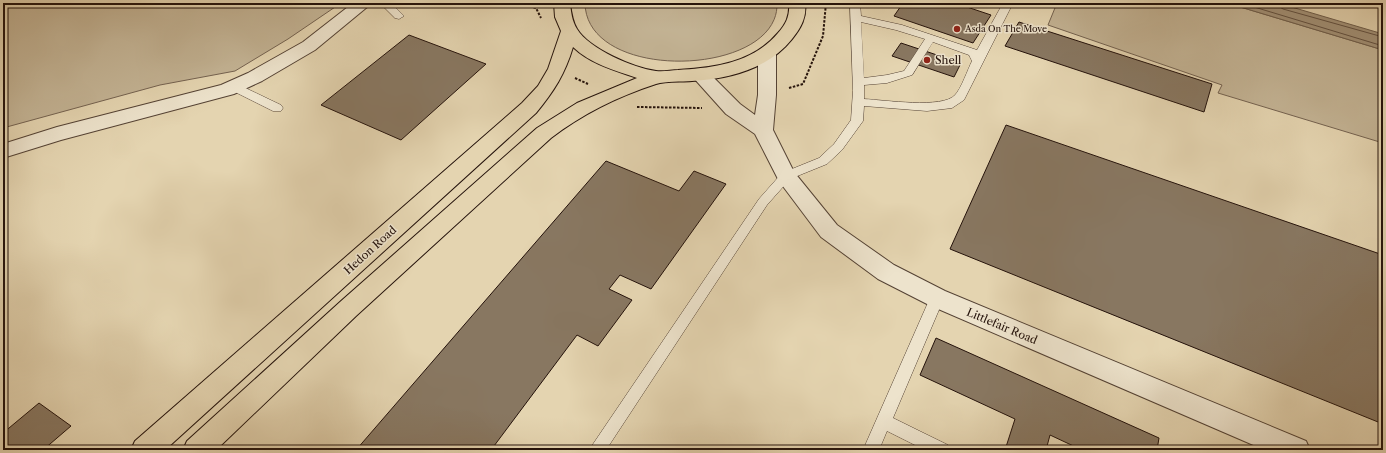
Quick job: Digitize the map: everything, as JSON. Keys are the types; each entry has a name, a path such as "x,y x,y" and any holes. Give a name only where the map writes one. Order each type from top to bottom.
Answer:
{"highway":[{"path":"562,3 562,15 569,32 587,50 614,65 656,77 700,75 725,71 767,54 784,39 795,23 798,11 797,3"},
{"name":"Hedon Road","path":"145,450 529,108 545,90 557,69 569,32"},
{"path":"197,450 348,309 544,133 560,120 586,105 656,77"}],"street":[{"path":"3,151 57,134 227,90 309,46 364,3"},
{"path":"763,130 767,95 767,54"},
{"name":"Littlefair Road","path":"700,75 733,109 763,130 786,176 829,231 886,272 937,298 1267,444 1296,450"}],"lane":[{"path":"385,3 399,16"},
{"path":"596,450 763,202 786,176 823,162 838,147 857,120 859,82 855,3"},
{"path":"859,102 927,107 948,105 960,97 977,61 1008,3"},
{"path":"855,18 898,28 974,53 977,61"},
{"path":"859,82 887,79 908,74 931,38"},
{"path":"235,86 277,108"},
{"path":"871,450 937,298"},
{"path":"883,421 942,450"}],"path":[{"path":"767,95 803,84 823,36 827,6 826,3"},
{"path":"635,107 733,109"}],"shaded area":[{"path":"19,3 341,3 288,39 235,71 160,85 3,128 3,10"},
{"path":"585,3 777,3 770,28 748,46 718,57 682,61 647,58 616,48 594,29"},
{"path":"1057,3 1227,3 1383,50 1383,143 1218,93 1222,85 1048,25"}],"water":[{"path":"1227,3 1278,3 1383,34 1383,50"}],"building":[{"name":"Asda On The Move","path":"903,3 955,3 991,15 973,43 894,16"},
{"path":"1019,22 1212,84 1204,112 1005,46"},
{"path":"409,35 486,64 401,140 321,105"},
{"name":"Shell","path":"901,43 961,63 954,77 892,56"},
{"path":"1006,125 1383,255 1383,424 950,249"},
{"path":"606,161 679,191 694,171 726,184 651,289 620,275 609,289 632,300 598,346 577,335 491,450 356,450"},
{"path":"936,338 1159,438 1157,450 1082,450 1050,435 1046,450 1005,450 1015,419 920,375"},
{"path":"39,403 71,426 43,450 3,450 3,433"}],"place":[{"name":"Asda On The Move","path":"957,29"},
{"name":"Shell","path":"927,60"}]}
